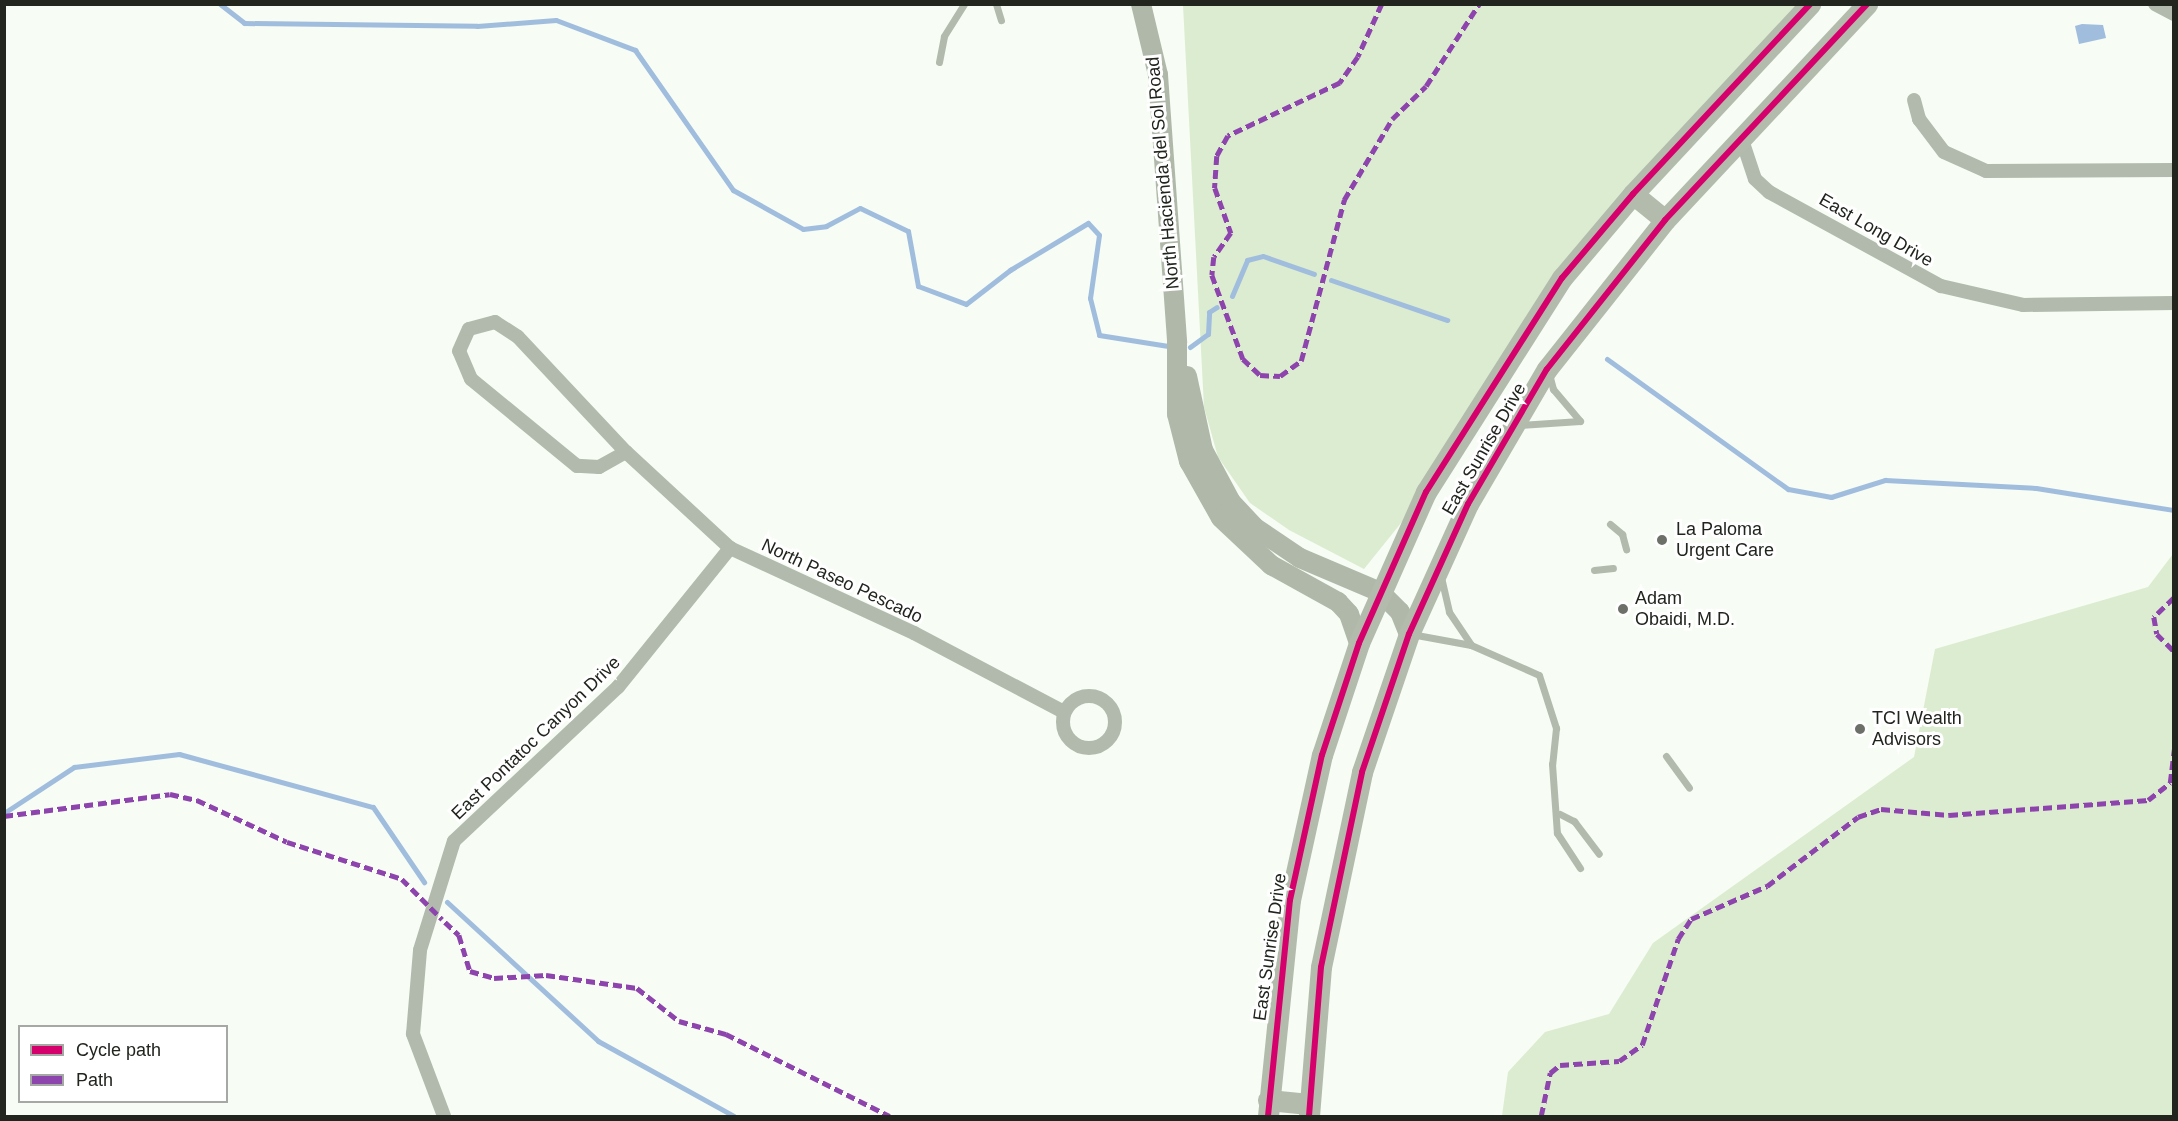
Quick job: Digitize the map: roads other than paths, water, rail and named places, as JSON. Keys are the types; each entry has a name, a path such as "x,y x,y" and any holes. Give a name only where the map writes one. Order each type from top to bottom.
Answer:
{"main road":[{"name":"East Sunrise Drive","path":"1268,1108 1290,900 1323,755 1359,643 1426,492 1472,412 1562,278 1633,194 1810,4"},
{"name":"East Sunrise Drive","path":"1310,1110 1321,967 1344,843 1386,692 1439,565 1513,426 1547,369 1665,220 1867,4"},
{"path":"1633,194 1665,220"},
{"path":"1268,1108 1310,1110"}],"street":[{"name":"North Hacienda del Sol Road","path":"1141,4 1158,75 1177,342 1177,414 1190,461 1221,518 1270,565 1338,602 1349,614 1359,643"},
{"path":"2155,4 2174,14"},
{"path":"1914,99 1925,129 1944,152 1986,171 2174,170"},
{"name":"East Long Drive","path":"1741,137 1755,179 1769,192 1854,235 1911,274 1970,296 2023,305 2174,303"},
{"name":"North Paseo Pescado","path":"626,452 599,468 578,466 471,380 459,351 469,328 483,323 506,326 626,452 730,548 1064,712"},
{"name":"North Hacienda del Sol Road","path":"1177,342 1200,442 1231,502 1275,543 1380,592 1400,612 1409,634"},
{"name":"East Pontatoc Canyon Drive","path":"444,1116 413,1034 420,950 454,841 618,687 730,548"}],"lane":[{"path":"939,62 944,36 964,4"},
{"path":"996,4 1001,20"},
{"path":"1513,426 1580,421 1553,389 1547,369"},
{"path":"1610,524 1622,534 1626,549"},
{"path":"1439,565 1449,612 1471,645"},
{"path":"1594,570 1613,568"},
{"path":"1409,634 1471,645 1539,675 1556,728 1552,794 1560,814 1557,833 1580,868"},
{"path":"1666,756 1689,788"},
{"path":"1560,814 1574,821 1599,854"}],"water":[{"path":"2103,25 2106,38 2079,44 2075,26"}],"waterway":[{"path":"220,4 244,23 477,26 556,20 635,50 733,190 803,229 826,226 860,208 908,231 918,286 966,304 1010,270 1088,223 1099,235 1090,298 1099,335 1168,346"},
{"path":"1232,296 1247,260 1263,256 1314,274"},
{"path":"1331,280 1447,320"},
{"path":"1190,347 1208,334 1209,312 1217,307"},
{"path":"1607,359 1788,489 1831,497 1885,480 2036,488 2174,510"},
{"path":"4,813 74,767 179,754 373,807 424,882"},
{"path":"447,902 598,1041 734,1116"}],"place":[{"name":"La Paloma Urgent Care","path":"1662,540"},
{"name":"Adam Obaidi, M.D.","path":"1623,609"},
{"name":"TCI Wealth Advisors","path":"1860,729"}]}
